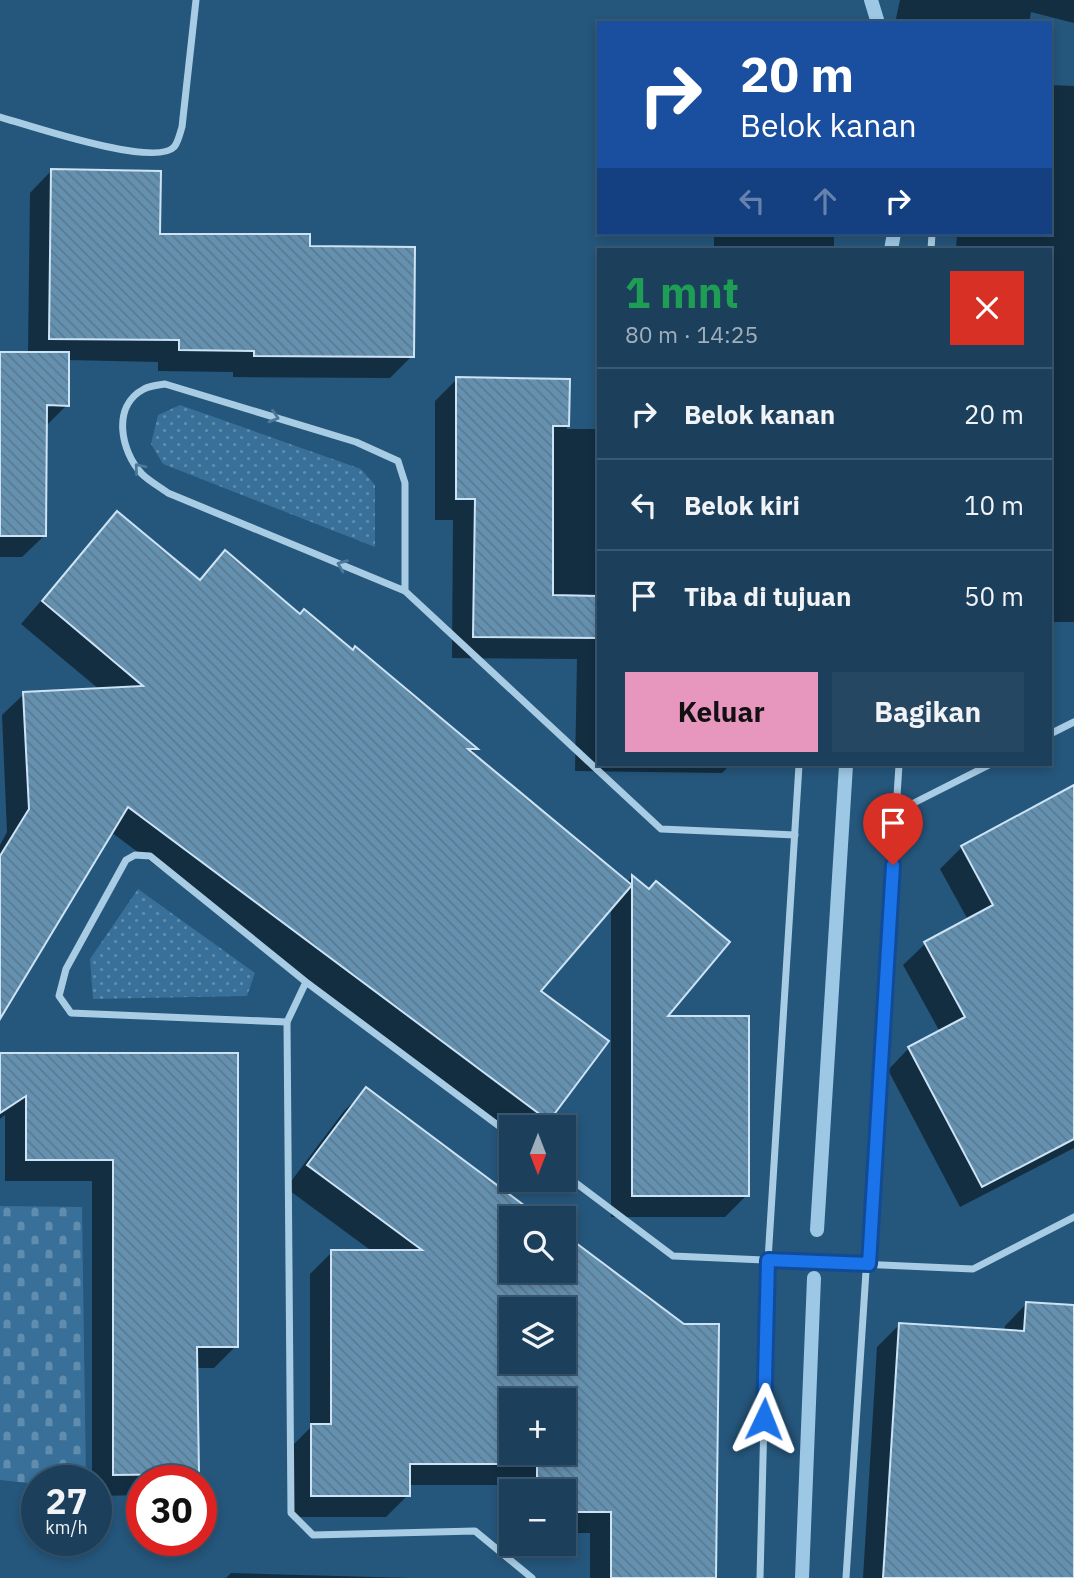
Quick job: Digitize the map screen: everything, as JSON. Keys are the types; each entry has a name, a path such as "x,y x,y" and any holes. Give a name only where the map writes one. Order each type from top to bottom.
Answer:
{"street":[{"path":"0,117 120,150 167,152 176,146 182,127 195,0"},
{"path":"405,591 405,483 398,461 356,442 165,384 143,389 126,407 121,433 128,454 142,474 168,493 405,591 661,829 795,835"},
{"path":"1052,733 1074,722"},
{"path":"760,1578 768,1260 799,766"},
{"path":"846,1578 869,1264 899,766"},
{"path":"896,812 987,766"},
{"path":"287,1022 71,1013 59,996 66,969 126,860 135,855 150,856 306,982 499,1126"},
{"path":"306,982 287,1022 291,1513 313,1535 475,1531 532,1578"},
{"path":"576,1183 673,1256 973,1269 1074,1217"}],"green space":[{"path":"180,405 361,469 375,485 375,547 163,464 151,444 158,415"},
{"path":"138,889 255,973 247,996 93,999 90,959"},
{"path":"0,1206 82,1207 86,1465 21,1465 21,1482 0,1480"}],"building":[{"path":"51,169 161,171 160,234 310,234 310,246 415,247 414,357 254,356 254,351 179,350 179,340 49,339"},
{"path":"0,352 69,352 69,406 47,405 46,536 0,536"},
{"path":"456,377 570,379 569,426 553,426 553,595 597,596 597,638 473,637 475,499 456,499"},
{"path":"117,511 200,580 225,550 300,614 304,609 353,650 355,646 478,749 468,749 632,885 541,991 609,1041 554,1115 541,1115 128,807 0,1019 0,856 29,809 23,692 143,686 42,601"},
{"path":"1074,785 1074,1139 982,1187 908,1047 965,1017 924,942 993,905 961,846"},
{"path":"632,875 649,889 656,881 730,942 668,1016 749,1016 749,1196 632,1196"},
{"path":"0,1053 238,1053 238,1347 197,1347 199,1465 126,1465 126,1475 113,1475 113,1160 26,1160 26,1096 0,1113"},
{"path":"366,1087 499,1187 499,1192 506,1192 525,1206 499,1206 499,1283 576,1283 576,1243 684,1324 719,1324 716,1578 611,1578 611,1512 576,1512 576,1479 537,1479 537,1465 576,1465 576,1388 499,1388 499,1464 410,1464 410,1496 311,1496 311,1424 331,1424 331,1250 422,1250 307,1165"},
{"path":"1026,1302 1074,1305 1074,1578 883,1578 899,1323 1024,1331"}],"waterway":[{"path":"871,0 877,21"},
{"path":"891,248 894,235"},
{"path":"817,1230 846,766"},
{"path":"802,1578 814,1278"}],"route":[{"path":"764,1419 768,1260 869,1264 893,865"}]}
